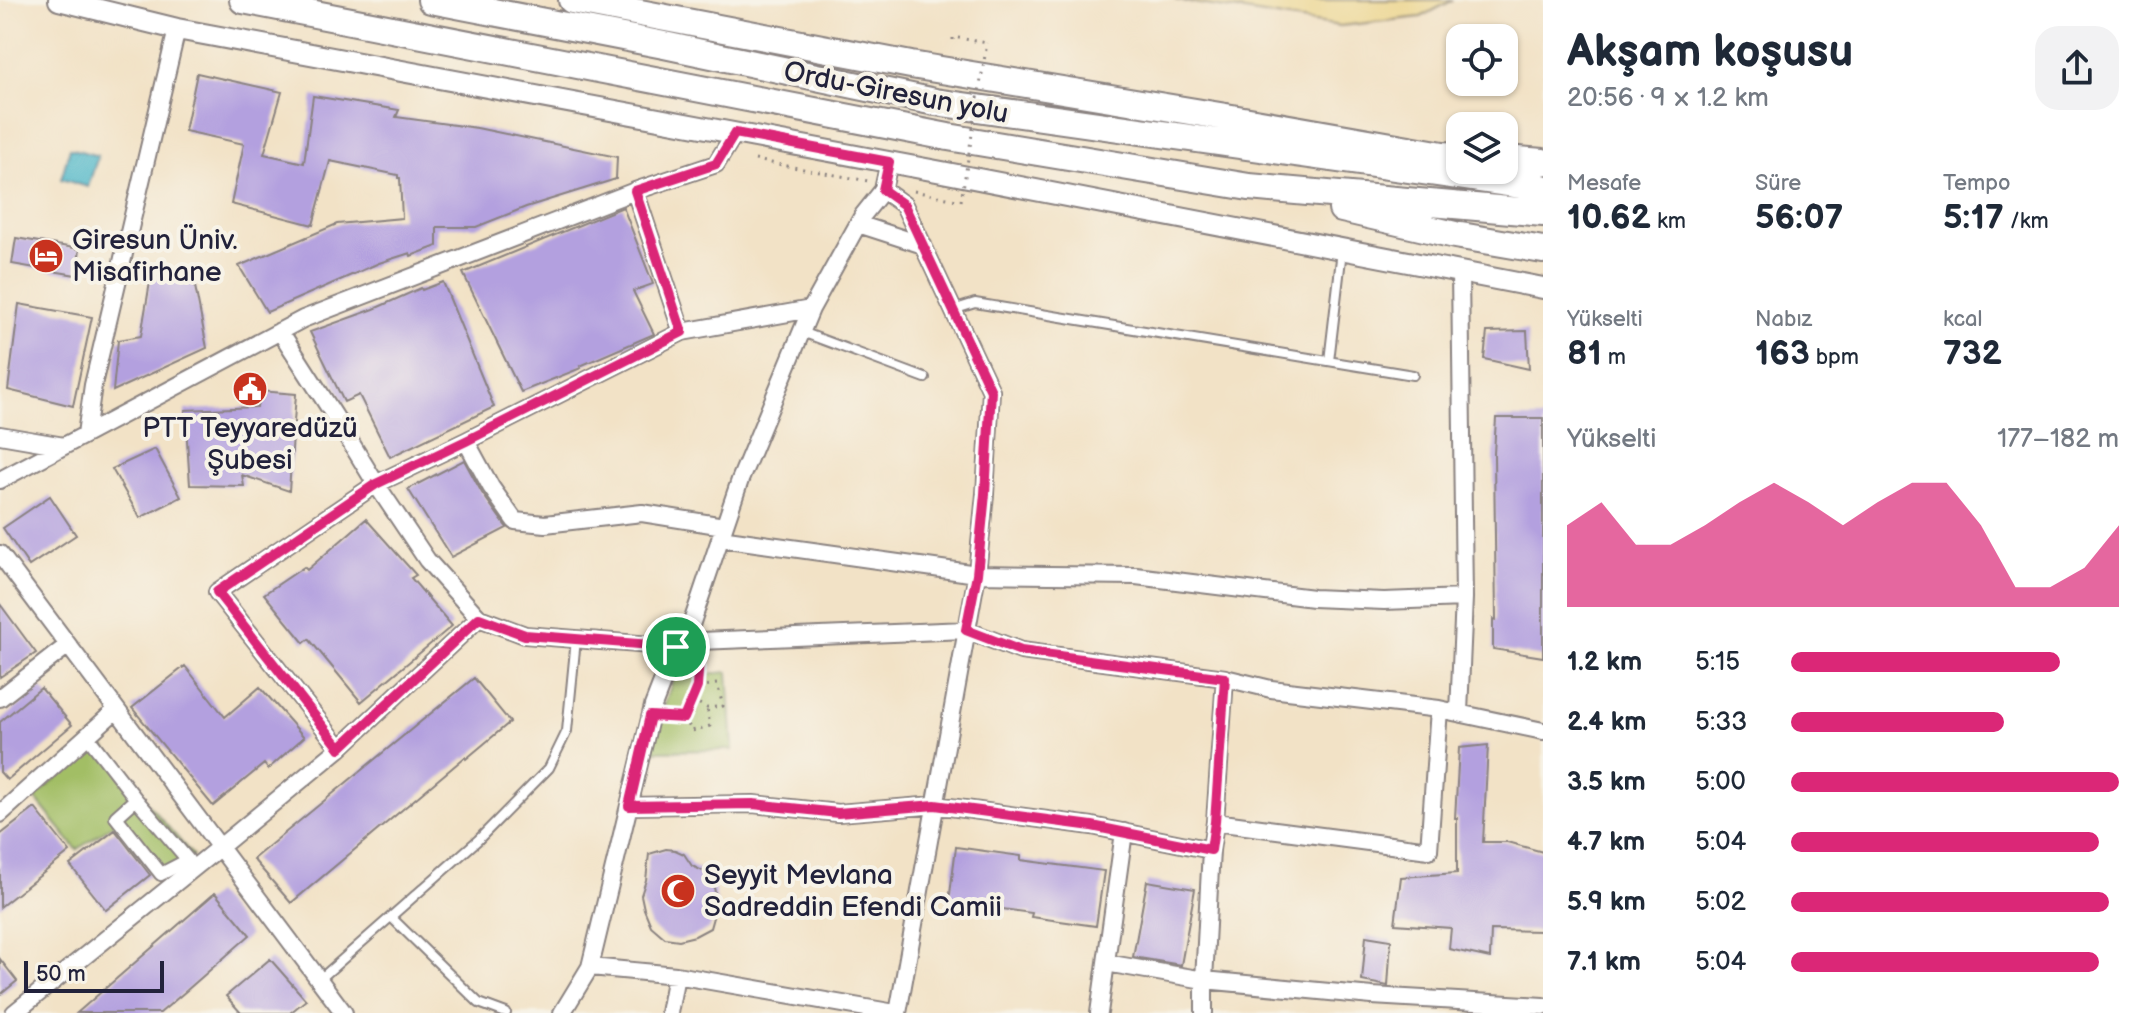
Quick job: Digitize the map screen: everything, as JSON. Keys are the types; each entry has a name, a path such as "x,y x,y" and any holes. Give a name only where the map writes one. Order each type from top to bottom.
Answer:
{"highway":[{"name":"Ordu-Giresun yolu","path":"243,0 948,137 1249,187 1543,213"},
{"name":"Ordu-Giresun yolu","path":"431,0 935,102 1543,188"},
{"path":"572,0 911,65 1446,155"},
{"path":"1233,146 1446,156"},
{"path":"1518,160 1543,162"},
{"path":"1249,187 1455,235 1543,250"}],"street":[{"path":"59,0 177,29 1543,288"},
{"path":"86,434 93,385 177,29"},
{"path":"0,480 303,319 635,191 716,164 735,133"},
{"path":"562,1013 590,967 650,716 676,647 689,631 740,480 811,309 858,224 884,187 889,162"},
{"path":"590,967 676,975 896,1013 977,574 991,391 904,205 884,187"},
{"path":"635,191 682,332"},
{"path":"858,224 923,245"},
{"path":"1459,712 1464,598 1460,271"},
{"path":"340,748 217,592 376,484 682,332 811,309"},
{"path":"280,331 427,560 479,618 525,635 676,647 700,641 966,630 1021,651 1225,678 1271,689 1459,712 1543,731"},
{"path":"0,435 64,446"},
{"path":"466,441 491,487 515,521 545,524 642,513 722,532 977,574 1136,576 1313,598 1384,601 1464,598"},
{"path":"0,554 344,1013"},
{"path":"14,1013 340,748 479,618"},
{"path":"0,698 68,645"},
{"path":"1204,1013 1211,850 1225,678"},
{"path":"1215,822 1429,850 1439,709"},
{"path":"0,814 116,710"},
{"path":"87,736 188,860 161,874 116,817 136,799"},
{"path":"629,806 753,804 838,813 935,805 1124,832 1211,850"},
{"path":"1099,1013 1124,832"},
{"path":"1106,963 1204,980 1372,996 1543,1006"},
{"path":"669,1013 676,975"},
{"path":"1370,1013 1372,996"}],"lane":[{"path":"1329,361 1342,249"},
{"path":"953,310 975,303 1413,375"},
{"path":"801,332 925,378"},
{"path":"319,980 478,840 549,768 567,731 576,639"},
{"path":"391,917 479,1003 506,1013"}],"path":[{"path":"755,160 961,201 987,43 953,37 953,40"},
{"path":"684,718 697,687 700,641"},
{"path":"692,700 707,708 723,706 717,684 697,687"},
{"path":"684,718 692,731 710,726 707,708"},
{"path":"650,716 684,718"}],"green space":[{"path":"728,672 733,750 649,751 674,677"},
{"path":"99,739 142,797 193,856 162,883 114,824 77,850 35,798"}],"sand":[{"path":"1175,0 1453,0 1421,17 1340,26"}],"water":[{"path":"70,148 98,156 88,187 61,179"}],"building":[{"path":"197,73 282,92 264,154 304,163 313,96 399,110 396,117 477,128 617,157 616,179 526,207 476,227 437,227 437,246 379,263 267,312 239,266 337,224 402,218 400,178 398,175 330,161 313,225 231,204 244,144 185,131"},
{"path":"623,207 653,284 633,291 654,334 521,392 463,273"},
{"name":"Giresun Üniv. Misafirhane","path":"16,238 80,249 76,275 12,264"},
{"path":"151,276 193,276 207,348 113,391 118,340 141,336"},
{"path":"443,282 494,407 390,457 359,395 344,402 310,332"},
{"path":"19,304 92,317 73,406 8,390"},
{"path":"1527,331 1529,369 1484,359 1487,332"},
{"path":"259,391 296,394 289,491 242,475 244,486 190,485 185,410 257,407"},
{"path":"1496,418 1543,418 1543,657 1493,649 1493,619 1496,620"},
{"path":"155,449 181,497 140,518 112,469"},
{"path":"464,460 482,493 507,528 451,557 408,489"},
{"path":"50,496 76,535 29,566 3,528"},
{"path":"366,519 416,575 411,578 452,626 361,702 309,639 304,643 264,594 304,567 307,570"},
{"path":"0,604 36,653 0,677"},
{"path":"185,666 225,717 260,687 304,737 268,769 264,764 213,806 132,708"},
{"path":"474,678 510,722 291,903 253,859"},
{"path":"41,688 72,725 7,780 0,772 0,722"},
{"path":"1488,745 1483,842 1507,842 1543,852 1543,931 1491,930 1490,958 1449,949 1451,928 1395,924 1401,877 1457,873 1455,818 1459,748"},
{"path":"35,808 70,852 0,907 0,835"},
{"path":"115,830 150,875 106,910 70,865"},
{"path":"956,847 1021,856 1021,860 1104,871 1096,926 1031,917 1032,913 949,902"},
{"name":"Seyyit Mevlana Sadreddin Efendi Camii","path":"666,849 684,854 692,866 705,872 714,887 717,903 710,928 679,940 665,938 651,926 641,895 649,854"},
{"path":"1147,881 1195,889 1181,965 1133,957"},
{"path":"215,893 250,935 186,991 160,1013 77,1013"},
{"path":"1366,936 1391,940 1388,986 1362,981"},
{"path":"0,959 17,981 0,995"},
{"path":"270,959 306,1000 290,1013 241,1013 226,996"}],"place":[{"name":"Giresun Üniv. Misafirhane","path":"46,256"},
{"name":"PTT Teyyaredüzü Şubesi","path":"250,389"},
{"name":"Seyyit Mevlana Sadreddin Efendi Camii","path":"678,891"}],"route":[{"path":"735,133 889,162 883,190 904,205 991,391 977,574 966,630 1021,651 1225,678 1211,850 1092,826 935,805 838,813 753,804 629,806 650,716 684,718 697,687 700,641 676,647 525,635 479,618 340,748 217,592 376,484 682,332 635,191 716,164 735,133"}]}
